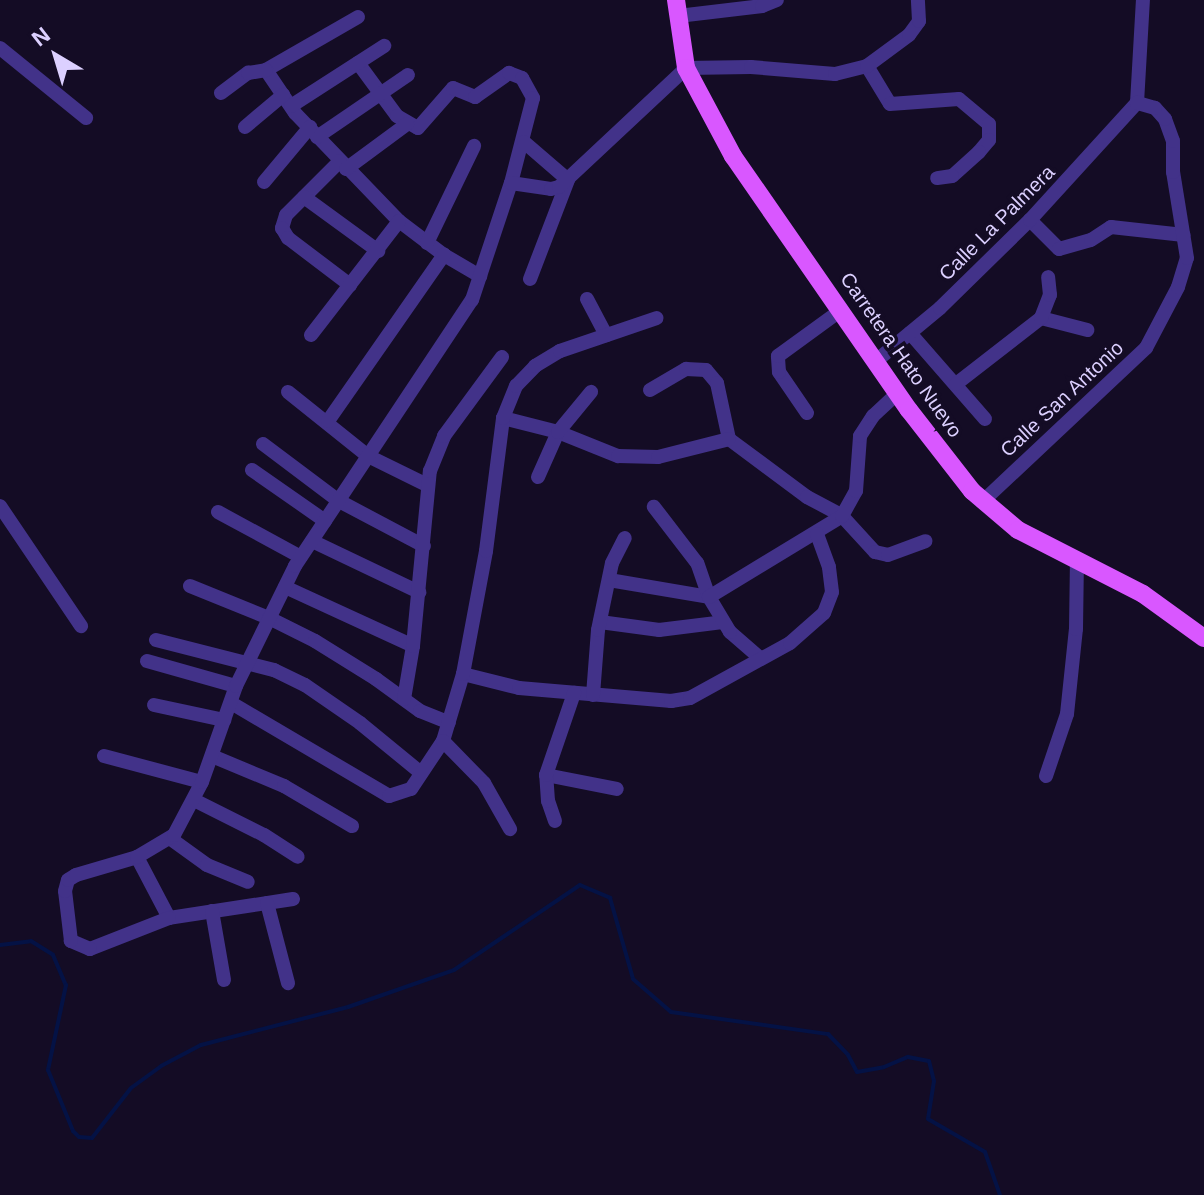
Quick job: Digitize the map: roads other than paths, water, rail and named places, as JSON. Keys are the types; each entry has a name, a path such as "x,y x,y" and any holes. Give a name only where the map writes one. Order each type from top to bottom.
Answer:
{"main road":[{"name":"Carretera Hato Nuevo","path":"677,8 686,68 733,156 898,393 982,502 1018,530 1143,594 1204,638"}],"street":[{"path":"677,8 762,6 777,0"},
{"path":"511,183 551,189 568,180 686,68 751,67 835,74 867,66 909,35 919,21 918,0"},
{"path":"1137,103 1143,0"},
{"path":"221,93 248,73 266,70 358,17"},
{"path":"245,127 384,46"},
{"path":"0,48 86,118"},
{"path":"358,63 407,124"},
{"path":"867,66 890,104 959,99 989,124 989,140 979,152 952,176 937,178"},
{"path":"266,70 287,100 343,165 399,221 444,255 480,276"},
{"path":"293,899 169,918 90,949 71,941 65,891 68,880 137,857 171,839 194,800 233,704 236,686 301,557 472,300 524,142 533,98 522,78 511,73 475,97 453,88 422,126 407,124 343,165 304,197 283,220 284,233 350,285"},
{"path":"264,182 314,132 408,75"},
{"name":"Calle La Palmera","path":"876,361 1030,220 1137,103"},
{"name":"Calle San Antonio","path":"982,502 1146,348 1178,287 1187,258 1173,172 1173,141 1165,119 1155,108 1137,103"},
{"path":"524,142 568,180"},
{"path":"427,243 474,146"},
{"path":"530,279 568,180"},
{"path":"304,197 378,251"},
{"path":"1030,220 1059,249 1091,240 1111,227 1184,235"},
{"path":"311,335 399,221"},
{"path":"328,421 444,255"},
{"path":"956,384 1041,318 1050,295 1048,277"},
{"path":"587,299 606,335"},
{"path":"807,413 779,372 778,356 841,310"},
{"path":"233,704 389,796 411,789 443,741 463,674 486,551 503,418 516,386 535,366 560,351 657,318"},
{"path":"1041,318 1087,330"},
{"path":"910,333 985,419"},
{"path":"404,699 424,546 427,485 444,436 502,357"},
{"path":"650,390 686,369 706,370 717,383 729,439 807,497 842,516 875,552 888,555 926,541"},
{"path":"288,392 368,456 427,485"},
{"path":"538,477 558,432 591,392"},
{"path":"609,580 709,597 817,534 842,516 856,491 860,436 873,416 898,393"},
{"path":"503,418 558,432 618,456 658,457 729,439"},
{"path":"263,444 339,501 424,546"},
{"path":"252,470 325,521"},
{"path":"0,506 81,626"},
{"path":"654,507 697,563 709,597 723,622 760,658"},
{"path":"218,512 301,557"},
{"path":"463,674 519,688 678,702 690,698 790,643 824,613 832,592 829,567 817,534"},
{"path":"593,695 600,622 612,563 625,538"},
{"path":"312,541 419,592"},
{"path":"1046,776 1067,714 1076,629 1077,559"},
{"path":"190,586 269,618 315,641 420,711 449,723"},
{"path":"285,587 413,646"},
{"path":"600,622 659,630 723,622"},
{"path":"156,640 274,670 305,685 360,723 421,773"},
{"path":"147,661 236,686"},
{"path":"555,821 548,801 546,775 574,693"},
{"path":"154,705 224,720"},
{"path":"443,741 484,783 510,829"},
{"path":"104,756 202,782"},
{"path":"212,756 284,786 352,826"},
{"path":"546,775 617,789"},
{"path":"194,800 264,835 298,857"},
{"path":"171,839 207,865 248,882"},
{"path":"137,857 169,918"},
{"path":"267,903 288,983"},
{"path":"212,911 224,980"}],"waterway":[{"path":"0,945 31,941 53,955 66,985 48,1070 73,1131 79,1137 92,1138 131,1088 161,1066 201,1045 348,1007 454,970 580,885 610,898 633,979 671,1012 828,1034 848,1055 857,1072 884,1067 908,1057 929,1061 934,1081 928,1119 985,1152 1000,1195"}]}
